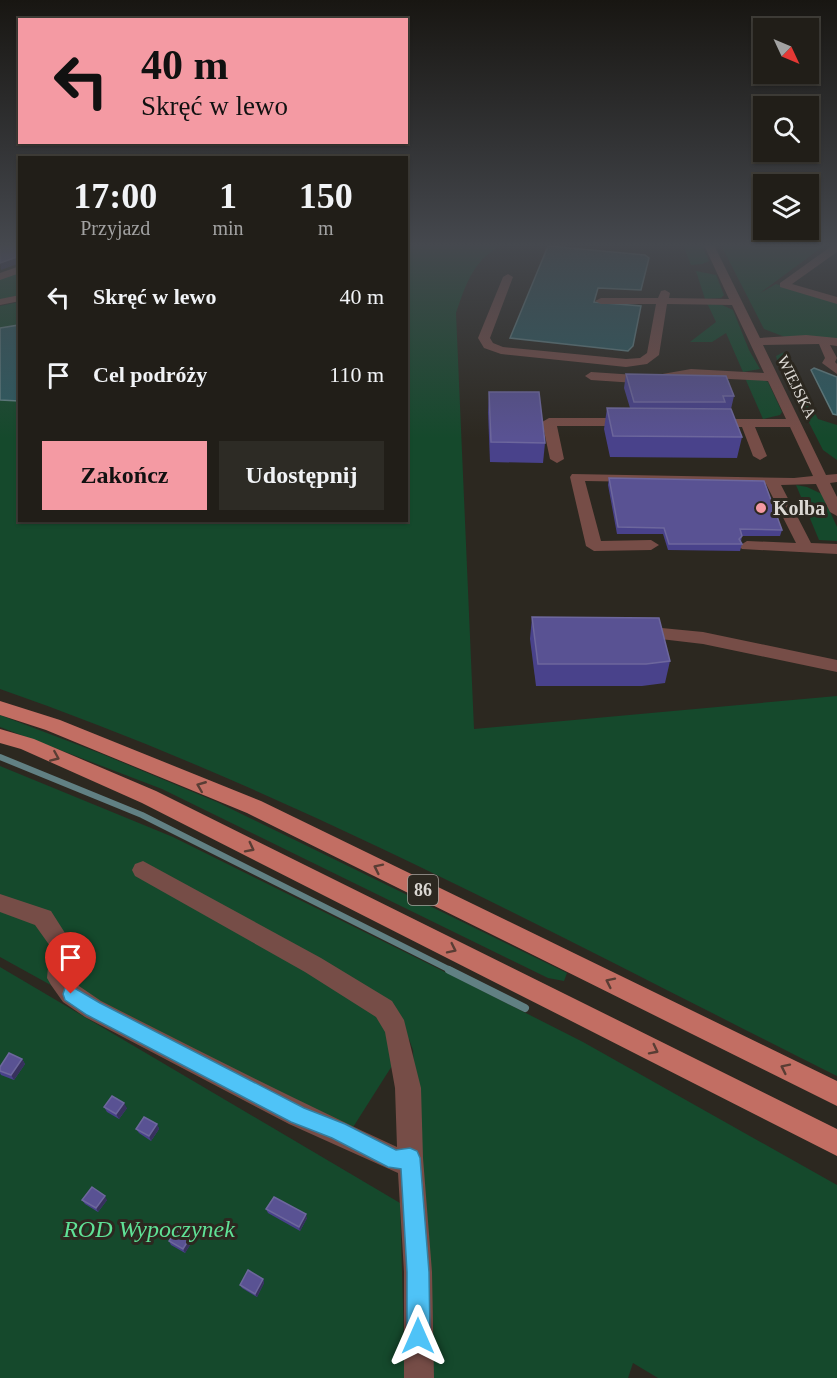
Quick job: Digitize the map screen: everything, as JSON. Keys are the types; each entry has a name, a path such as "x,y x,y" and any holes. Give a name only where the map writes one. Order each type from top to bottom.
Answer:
{"main road":[{"name":"86","path":"0,708 53,724 254,807 837,1094"},
{"name":"86","path":"0,736 27,744 149,797 837,1143"}],"street":[{"path":"495,309 484,338 488,345 501,350 626,363 643,361 653,355 662,309"},
{"name":"WIEJSKA","path":"739,309 836,508"},
{"path":"755,342 833,343 828,363 837,370"},
{"path":"591,376 651,380 691,373 771,377"},
{"path":"557,459 549,422 643,422"},
{"path":"701,423 794,423"},
{"path":"747,423 760,456"},
{"path":"651,545 594,546 577,477 794,482 837,478"},
{"path":"771,480 806,548"},
{"path":"747,546 837,549"},
{"path":"621,629 703,638 837,666"},
{"path":"143,870 313,964 384,1009 396,1028 408,1088 410,1158 418,1272 419,1378"},
{"path":"0,903 43,918 61,944 59,978 71,994 93,1009 298,1115 338,1131 395,1160 410,1158"}],"green space":[{"path":"0,309 18,309 18,331 0,335"},
{"path":"408,309 457,309 474,729 837,696 837,1076 528,920 320,820 108,729 0,689 0,386 18,386 18,522 408,522"},
{"path":"710,309 733,310 749,350 760,369 743,372 726,333 712,342 690,342 716,322"},
{"path":"754,309 837,309 837,338 785,337 764,329"},
{"path":"786,351 783,355 818,419 837,425 837,460 823,450 777,360 776,356"},
{"path":"745,378 759,378 768,382 782,412 780,415 763,419"},
{"path":"796,485 822,494 837,527 837,541 819,540"},
{"path":"0,715 217,802 567,973 564,981 548,978 162,789 0,727"},
{"path":"0,766 173,837 447,973 583,1042 837,1185 837,1378 658,1378 633,1363 628,1378 429,1378 413,1050 409,1039 343,1143 279,1111 0,957"},
{"name":"ROD Wypoczynek","path":"0,967 400,1203 405,1378 0,1378"}],"water":[{"path":"522,309 640,309 633,346 628,351 510,338"},
{"path":"18,325 18,401 0,400 0,328"},
{"path":"814,368 837,377 837,415 833,414 811,370"}],"building":[{"path":"626,374 726,376 734,396 723,396 725,402 634,402"},
{"path":"489,392 539,392 545,443 491,442"},
{"path":"607,408 731,409 742,437 613,436"},
{"path":"609,478 764,481 782,530 740,529 742,536 739,539 742,544 669,544 664,528 618,527"},
{"path":"532,617 659,618 670,661 646,664 538,664"},
{"path":"9,1053 22,1059 11,1075 0,1071"},
{"path":"112,1096 124,1103 116,1114 104,1107"},
{"path":"144,1117 157,1124 149,1136 136,1129"},
{"path":"92,1187 105,1196 96,1208 82,1200"},
{"path":"274,1197 306,1214 299,1227 266,1209"},
{"path":"178,1227 191,1236 183,1249 169,1241"},
{"path":"248,1270 263,1279 255,1294 240,1285"}],"waterway":[{"path":"0,757 142,815 452,971"},
{"path":"449,970 525,1008"}],"place":[{"name":"Kolba","path":"761,508"}],"route":[{"path":"71,994 93,1009 298,1115 338,1131 395,1160 410,1158 418,1272 418,1336"}]}
